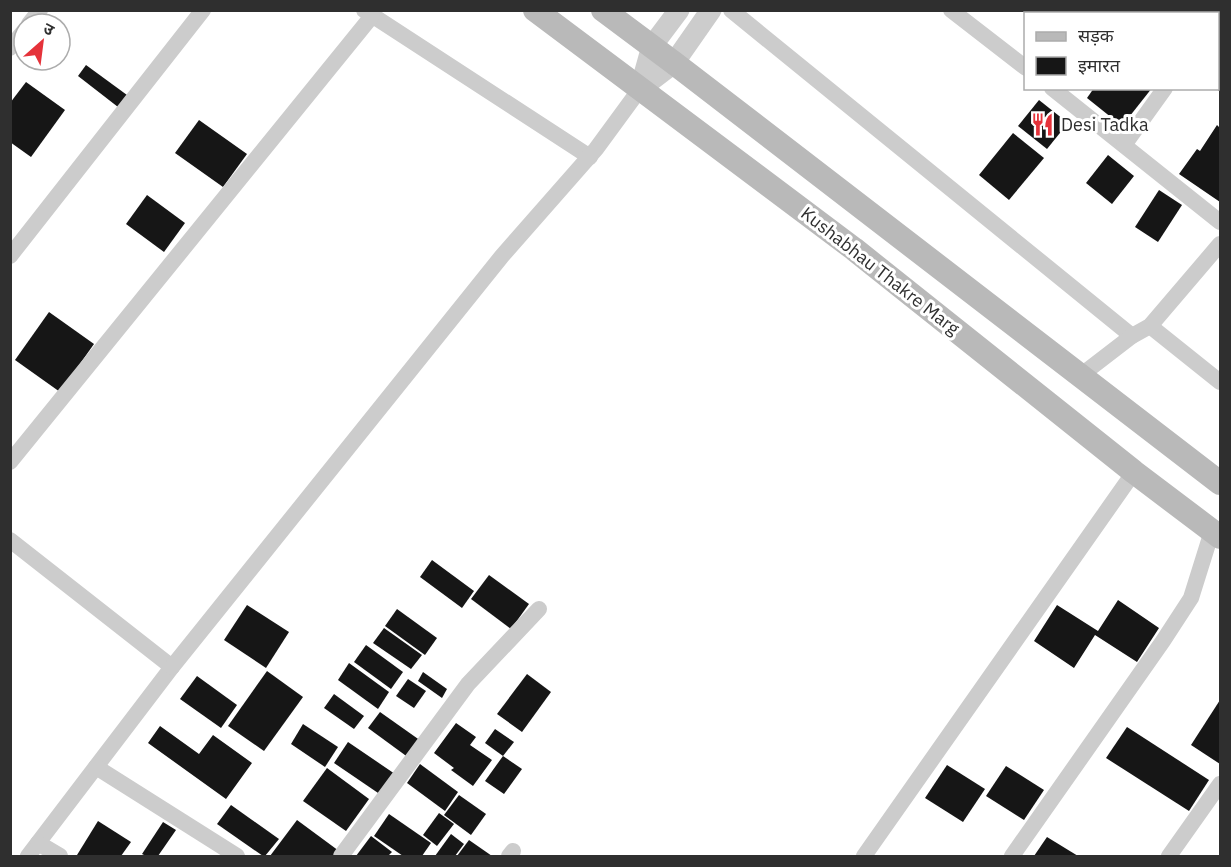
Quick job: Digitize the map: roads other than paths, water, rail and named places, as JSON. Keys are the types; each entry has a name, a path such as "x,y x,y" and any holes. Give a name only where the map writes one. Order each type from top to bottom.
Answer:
{"main road":[{"name":"Kushabhau Thakre Marg","path":"535,10 854,249 1134,472 1216,534"},
{"path":"603,10 1221,483"}],"street":[{"path":"10,256 202,10"},
{"path":"640,89 652,46 679,10"},
{"path":"28,856 172,668 502,256 590,157 640,89 674,63 711,10"},
{"path":"730,10 1132,336"},
{"path":"951,10 1024,66"},
{"path":"10,462 368,13 590,157"},
{"path":"1055,90 1221,222"},
{"path":"1124,145 1164,90"},
{"path":"1080,376 1132,336 1150,326 1221,244"},
{"path":"1150,326 1221,382"},
{"path":"864,856 1134,472"},
{"path":"1012,856 1191,598 1216,534"},
{"path":"10,540 172,668"},
{"path":"341,856 468,684 539,609"},
{"path":"96,767 237,856"},
{"path":"1169,856 1221,784"},
{"path":"38,843 60,856"}],"place":[{"name":"Desi Tadka","path":"1043,125"}]}
